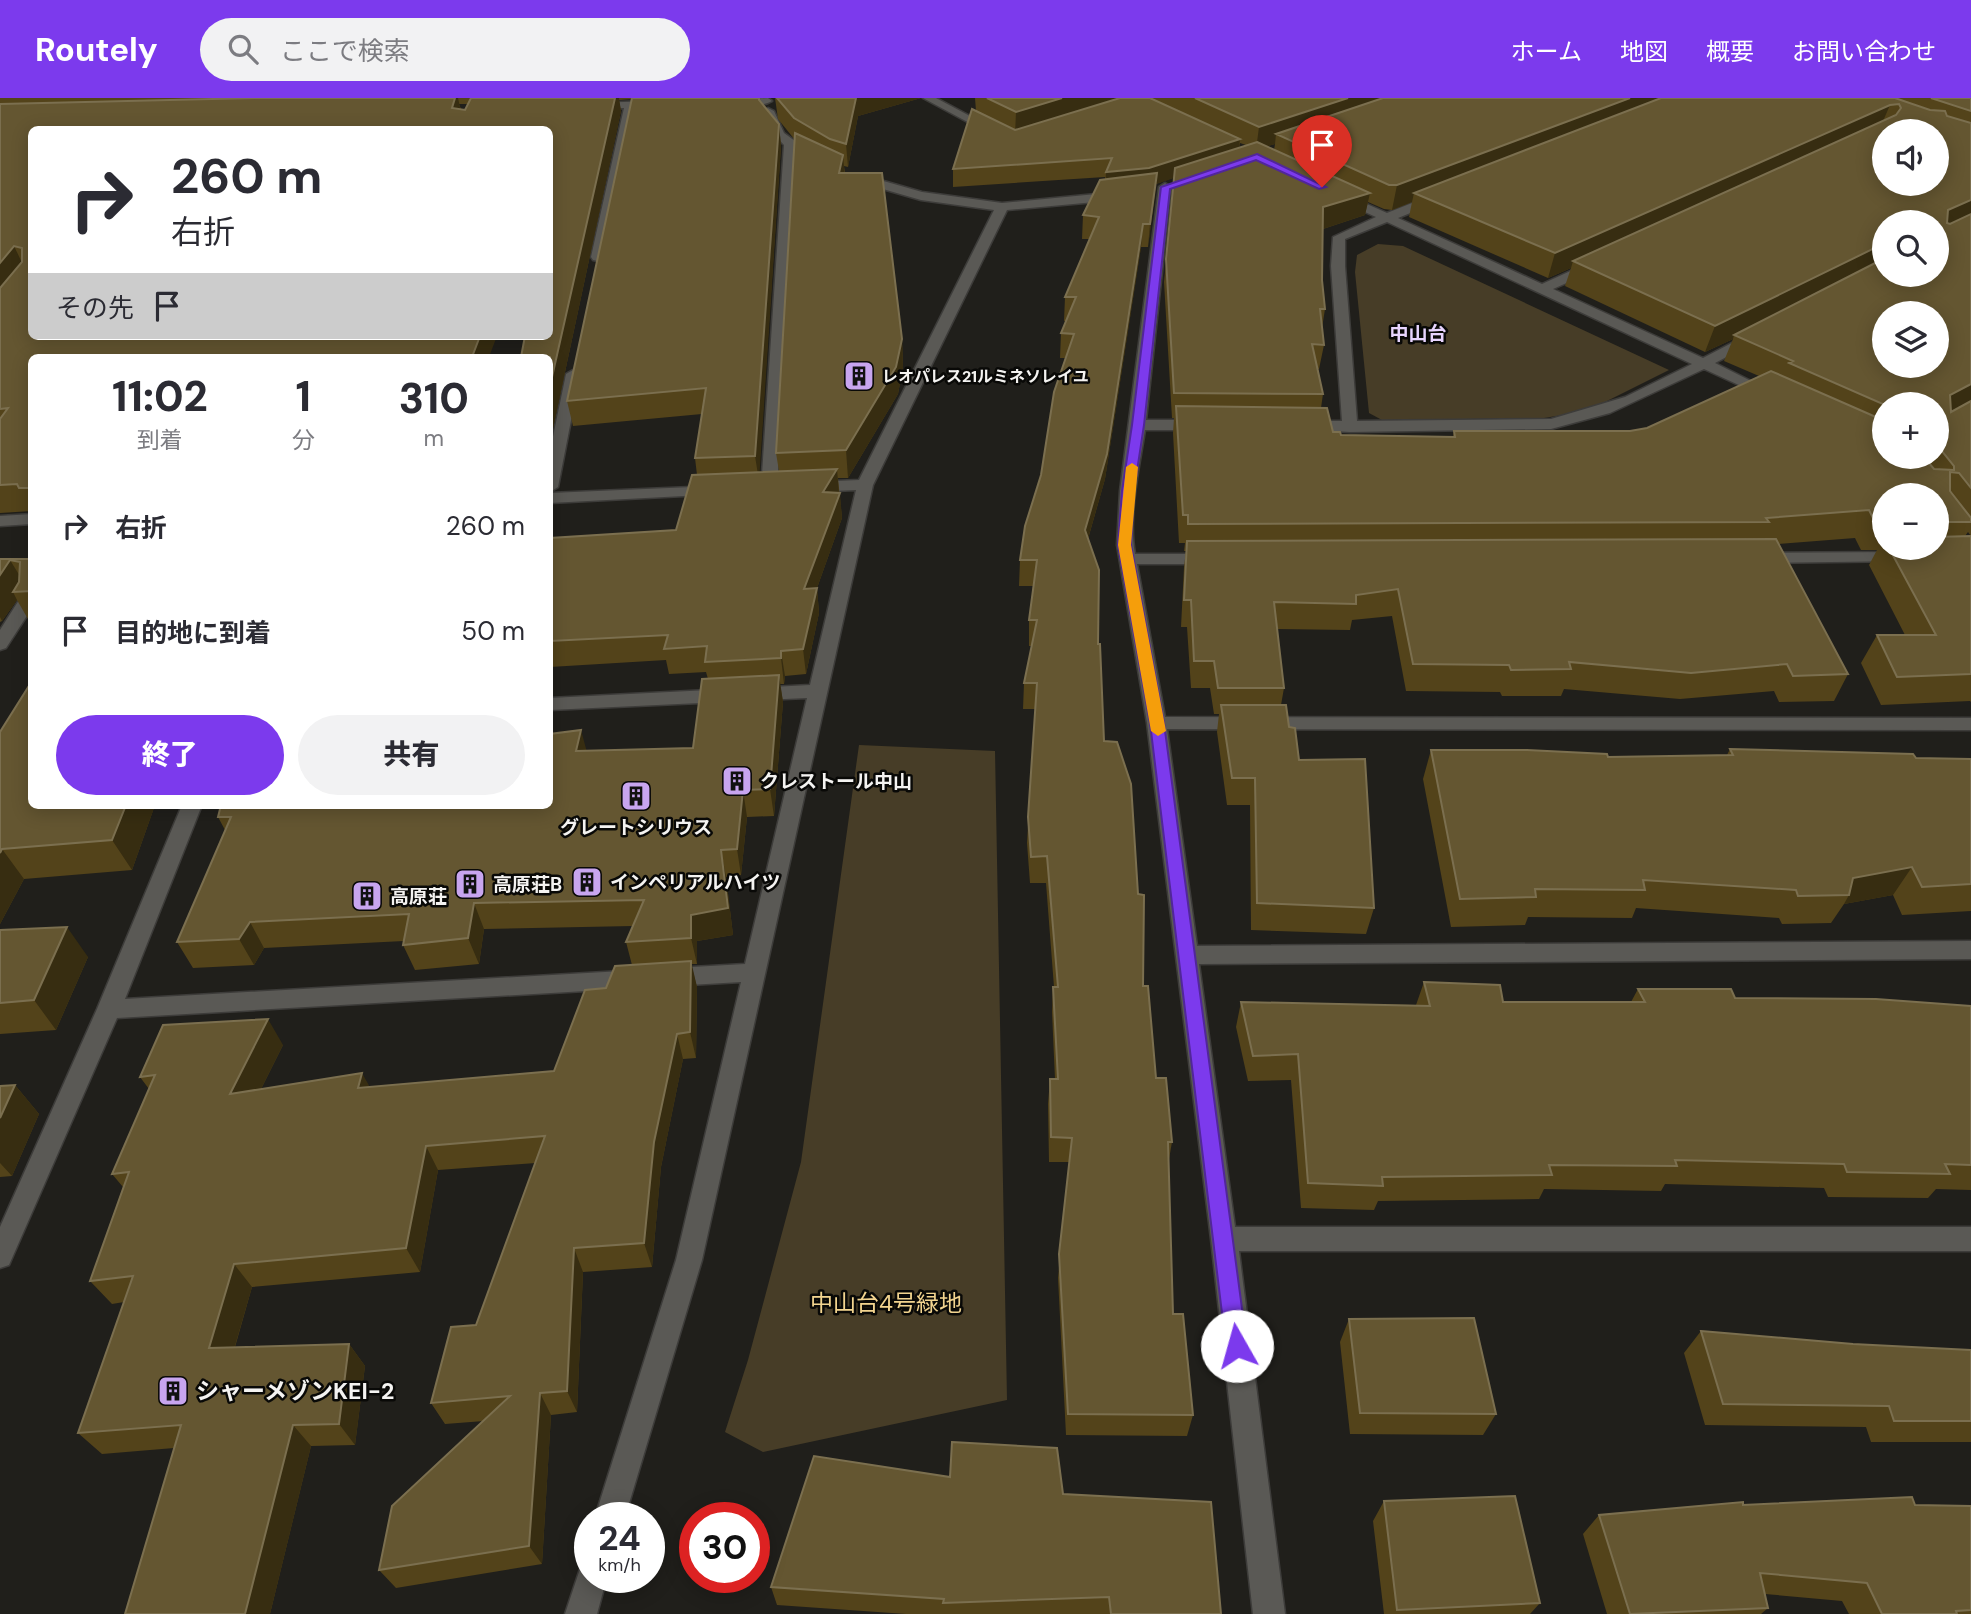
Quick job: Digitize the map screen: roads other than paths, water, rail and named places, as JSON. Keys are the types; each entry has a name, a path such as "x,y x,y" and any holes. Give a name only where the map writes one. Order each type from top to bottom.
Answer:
{"street":[{"path":"928,98 1002,136"},
{"path":"712,103 767,100 769,120 790,145 827,168"},
{"path":"578,106 671,104"},
{"path":"596,268 630,105"},
{"path":"790,145 776,489 865,485"},
{"path":"850,175 921,197 1002,207 1137,194"},
{"path":"1165,187 1128,491 1125,545 1157,723 1224,1239 1269,1614"},
{"path":"1328,190 1787,402"},
{"path":"1350,427 1338,266 1339,237 1452,192"},
{"path":"615,1502 689,1260 865,485 1002,207"},
{"path":"1542,289 1605,260"},
{"path":"1284,426 1551,424 1586,418 1618,406 1763,332"},
{"path":"553,472 575,364"},
{"path":"1138,425 1218,425"},
{"path":"553,498 728,491"},
{"path":"0,521 28,519"},
{"path":"1736,558 1872,557"},
{"path":"1127,559 1224,559"},
{"path":"0,644 28,599"},
{"path":"553,704 818,691"},
{"path":"1157,723 1971,724"},
{"path":"0,1256 108,1009 190,809"},
{"path":"1188,955 1971,950"},
{"path":"108,1009 753,972"},
{"path":"1224,1239 1971,1239"},
{"path":"581,1614 587,1593"}],"place":[{"name":"レオパレス21ルミネソレイユ","path":"859,376"},
{"name":"クレストール中山","path":"737,781"},
{"name":"グレートシリウス","path":"636,796"},
{"name":"インペリアルハイツ","path":"587,882"},
{"name":"高原荘B","path":"470,884"},
{"name":"高原荘","path":"367,896"},
{"name":"シャーメゾンKEI-2","path":"173,1391"}],"district":[{"name":"中山台","path":"1418,333"}],"park label":[{"name":"中山台4号緑地","path":"886,1303"}]}
